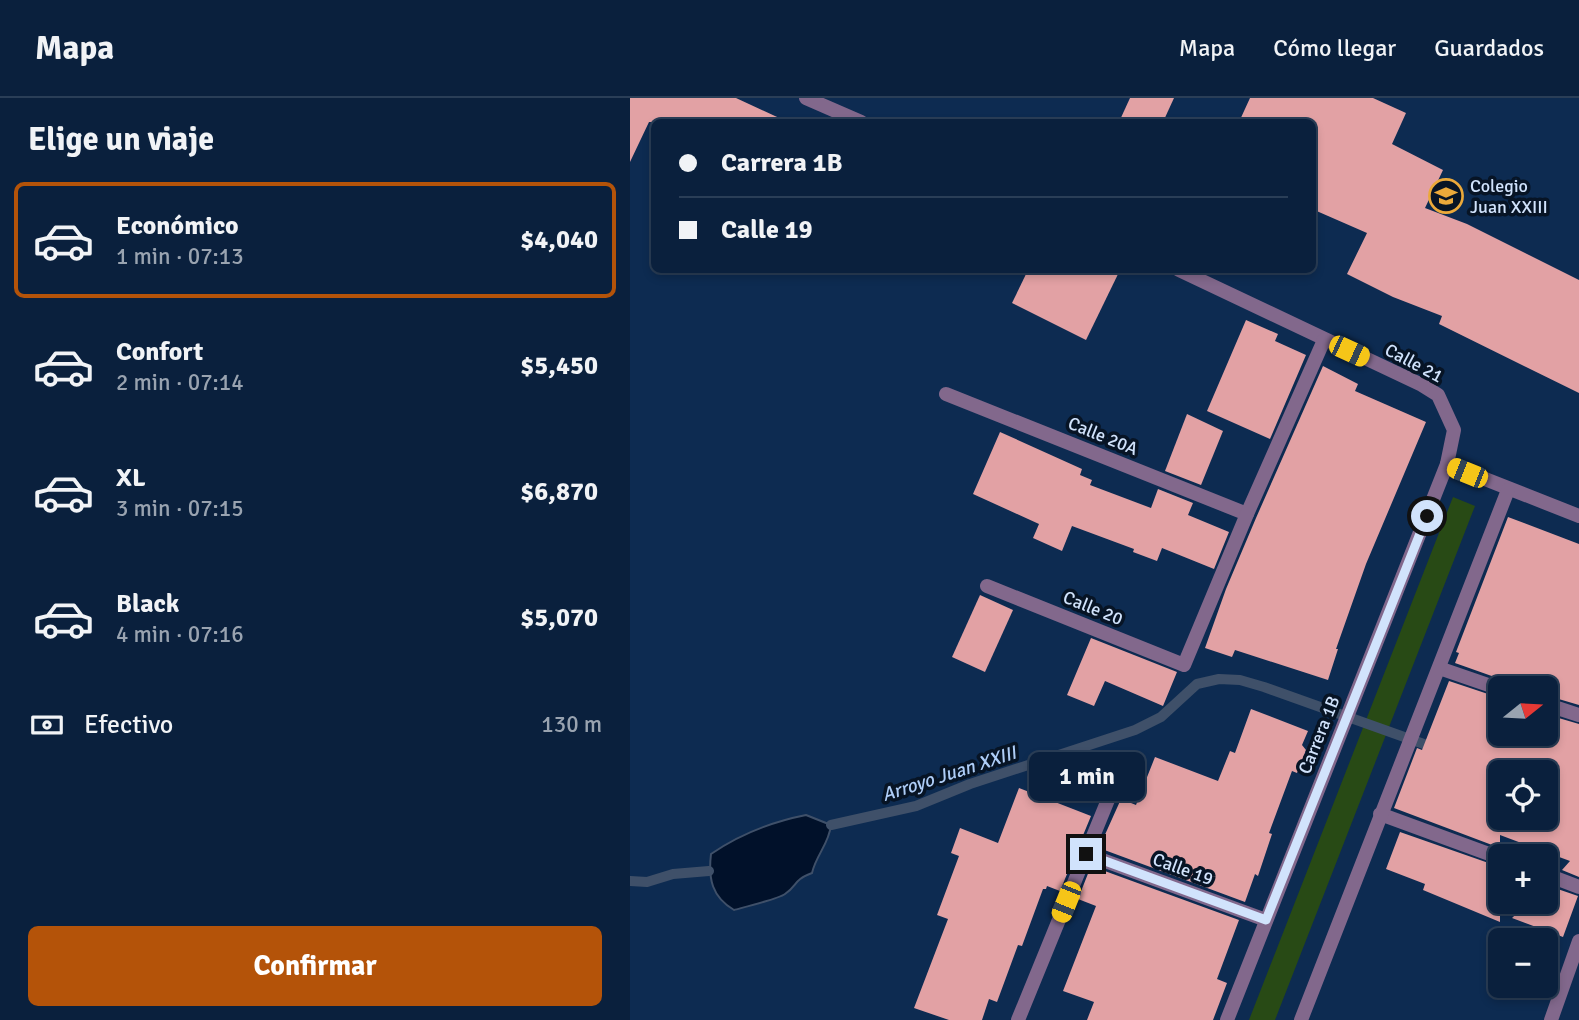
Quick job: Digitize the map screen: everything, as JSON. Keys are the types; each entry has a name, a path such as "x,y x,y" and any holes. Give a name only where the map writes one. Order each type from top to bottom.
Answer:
{"street":[{"path":"806,98 854,119"},
{"name":"Calle 21","path":"1185,273 1438,395 1454,430 1447,464"},
{"path":"1247,514 1324,340"},
{"name":"Calle 20A","path":"946,394 1247,514"},
{"path":"1447,464 1579,516"},
{"name":"Carrera 1B","path":"1227,1020 1447,464"},
{"path":"1301,1020 1508,490"},
{"name":"Calle 20","path":"987,586 1184,665 1247,514"},
{"path":"1439,668 1488,685"},
{"path":"1558,708 1579,715"},
{"path":"1018,1020 1123,763"},
{"path":"1380,814 1488,854"},
{"name":"Calle 19","path":"1086,854 1266,920"},
{"path":"1558,879 1579,887"},
{"path":"1551,1020 1579,941"}],"green space":[{"path":"1453,497 1475,506 1275,1020 1249,1020"}],"water":[{"path":"806,815 831,825 812,873 776,898 734,910 727,905 713,886 711,854 756,830"}],"building":[{"path":"630,98 736,98 782,119 651,119 630,162"},
{"path":"1130,98 1174,98 1164,119 1120,119"},
{"path":"1250,98 1373,98 1406,113 1392,144 1443,170 1425,208 1467,224 1579,280 1579,393 1439,324 1442,316 1393,297 1347,274 1367,233 1316,211 1316,119 1240,119"},
{"path":"1027,273 1119,273 1086,340 1012,303"},
{"path":"1246,320 1278,334 1275,341 1306,355 1270,439 1207,411"},
{"path":"1323,366 1358,384 1355,391 1426,422 1366,564 1328,680 1235,650 1232,657 1205,648 1226,589"},
{"path":"1187,414 1223,431 1201,485 1165,471"},
{"path":"1000,432 1082,469 1080,475 1092,480 1090,485 1151,508 1158,489 1193,503 1188,515 1229,532 1214,569 1162,548 1157,561 1133,552 1134,549 1072,526 1062,551 1033,538 1039,524 973,494"},
{"path":"1508,517 1579,544 1579,705 1558,699 1558,676 1492,676 1455,663 1459,653 1456,652"},
{"path":"980,595 1013,610 985,672 952,657"},
{"path":"1091,638 1177,672 1163,706 1105,681 1094,706 1067,695"},
{"path":"1449,681 1488,694 1488,746 1558,746 1558,718 1579,724 1579,877 1562,870 1570,861 1558,857 1558,844 1524,844 1500,835 1500,844 1489,844 1394,808 1417,748 1422,750"},
{"path":"1251,709 1308,731 1302,745 1306,750 1297,773 1292,771 1269,833 1272,834 1258,876 1255,874 1245,902 1099,848 1121,799 1136,805 1155,757 1218,781 1230,751 1235,753"},
{"path":"1019,788 1091,816 1060,891 1047,886 1043,889 997,1002 989,999 982,1020 949,1020 914,1008 948,919 937,915 959,856 951,853 960,828 998,843"},
{"path":"1400,832 1488,863 1488,914 1500,914 1500,922 1423,890 1425,884 1386,869"},
{"path":"1091,866 1239,920 1217,979 1227,983 1213,1020 1087,1020 1094,1002 1063,991 1096,906 1078,899"},
{"path":"1558,889 1578,896 1563,937 1558,935 1558,928 1539,928 1512,918 1516,914 1558,914"}],"waterway":[{"name":"Arroyo Juan XXIII","path":"831,825 916,806 970,784 1135,730 1161,717 1197,684 1219,679 1240,680 1264,687 1435,748"},
{"path":"630,881 647,882 673,874 709,871"}],"place":[{"name":"Colegio Juan XXIII","path":"1446,196"}],"route":[{"path":"1086,854 1266,920 1427,516"}]}
